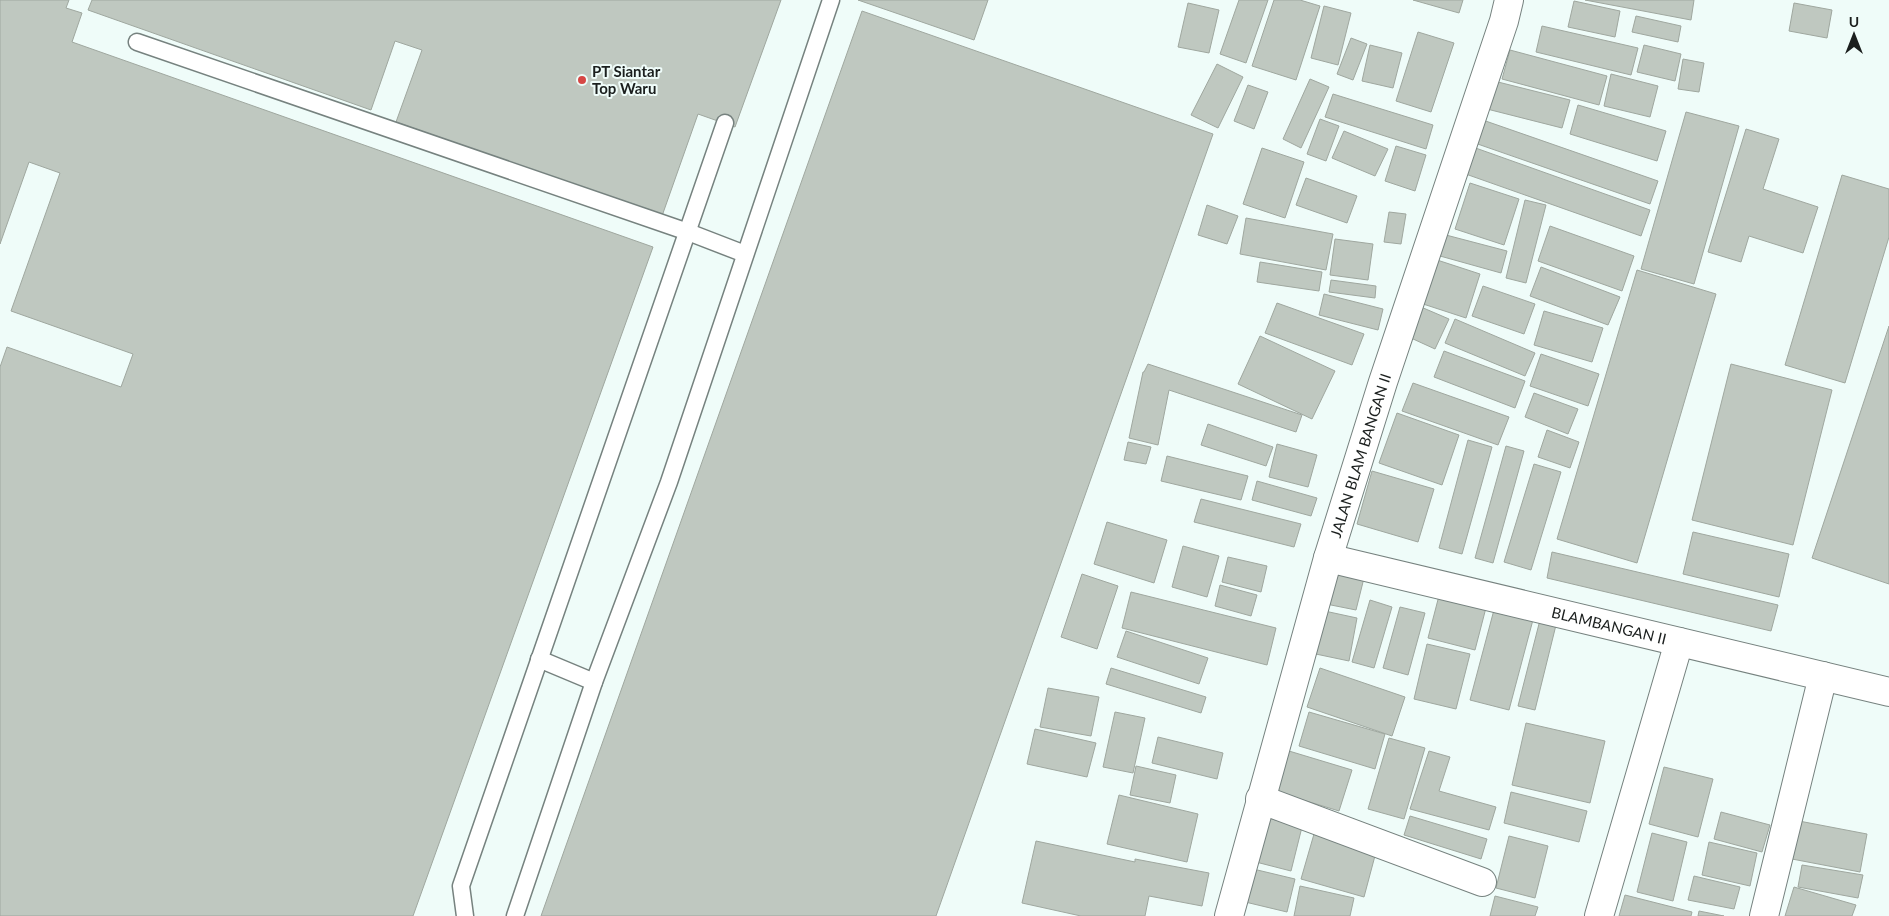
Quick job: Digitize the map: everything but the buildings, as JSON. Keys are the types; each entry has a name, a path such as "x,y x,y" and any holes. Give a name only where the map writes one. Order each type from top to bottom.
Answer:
{"street":[{"name":"JALAN BLAM BANGAN II","path":"1229,916 1328,558 1383,382 1504,21 1509,0"},
{"name":"BLAMBANGAN II","path":"1328,558 1889,692"},
{"path":"1599,916 1679,642"},
{"path":"1764,916 1823,676"},
{"path":"1260,799 1482,882"}],"lane":[{"path":"515,916 594,682 669,482 831,0"},
{"path":"137,42 688,232 745,254"},
{"path":"465,916 461,886 725,123"},
{"path":"539,659 594,682"}],"place":[{"name":"PT Siantar Top Waru","path":"582,80"}]}
